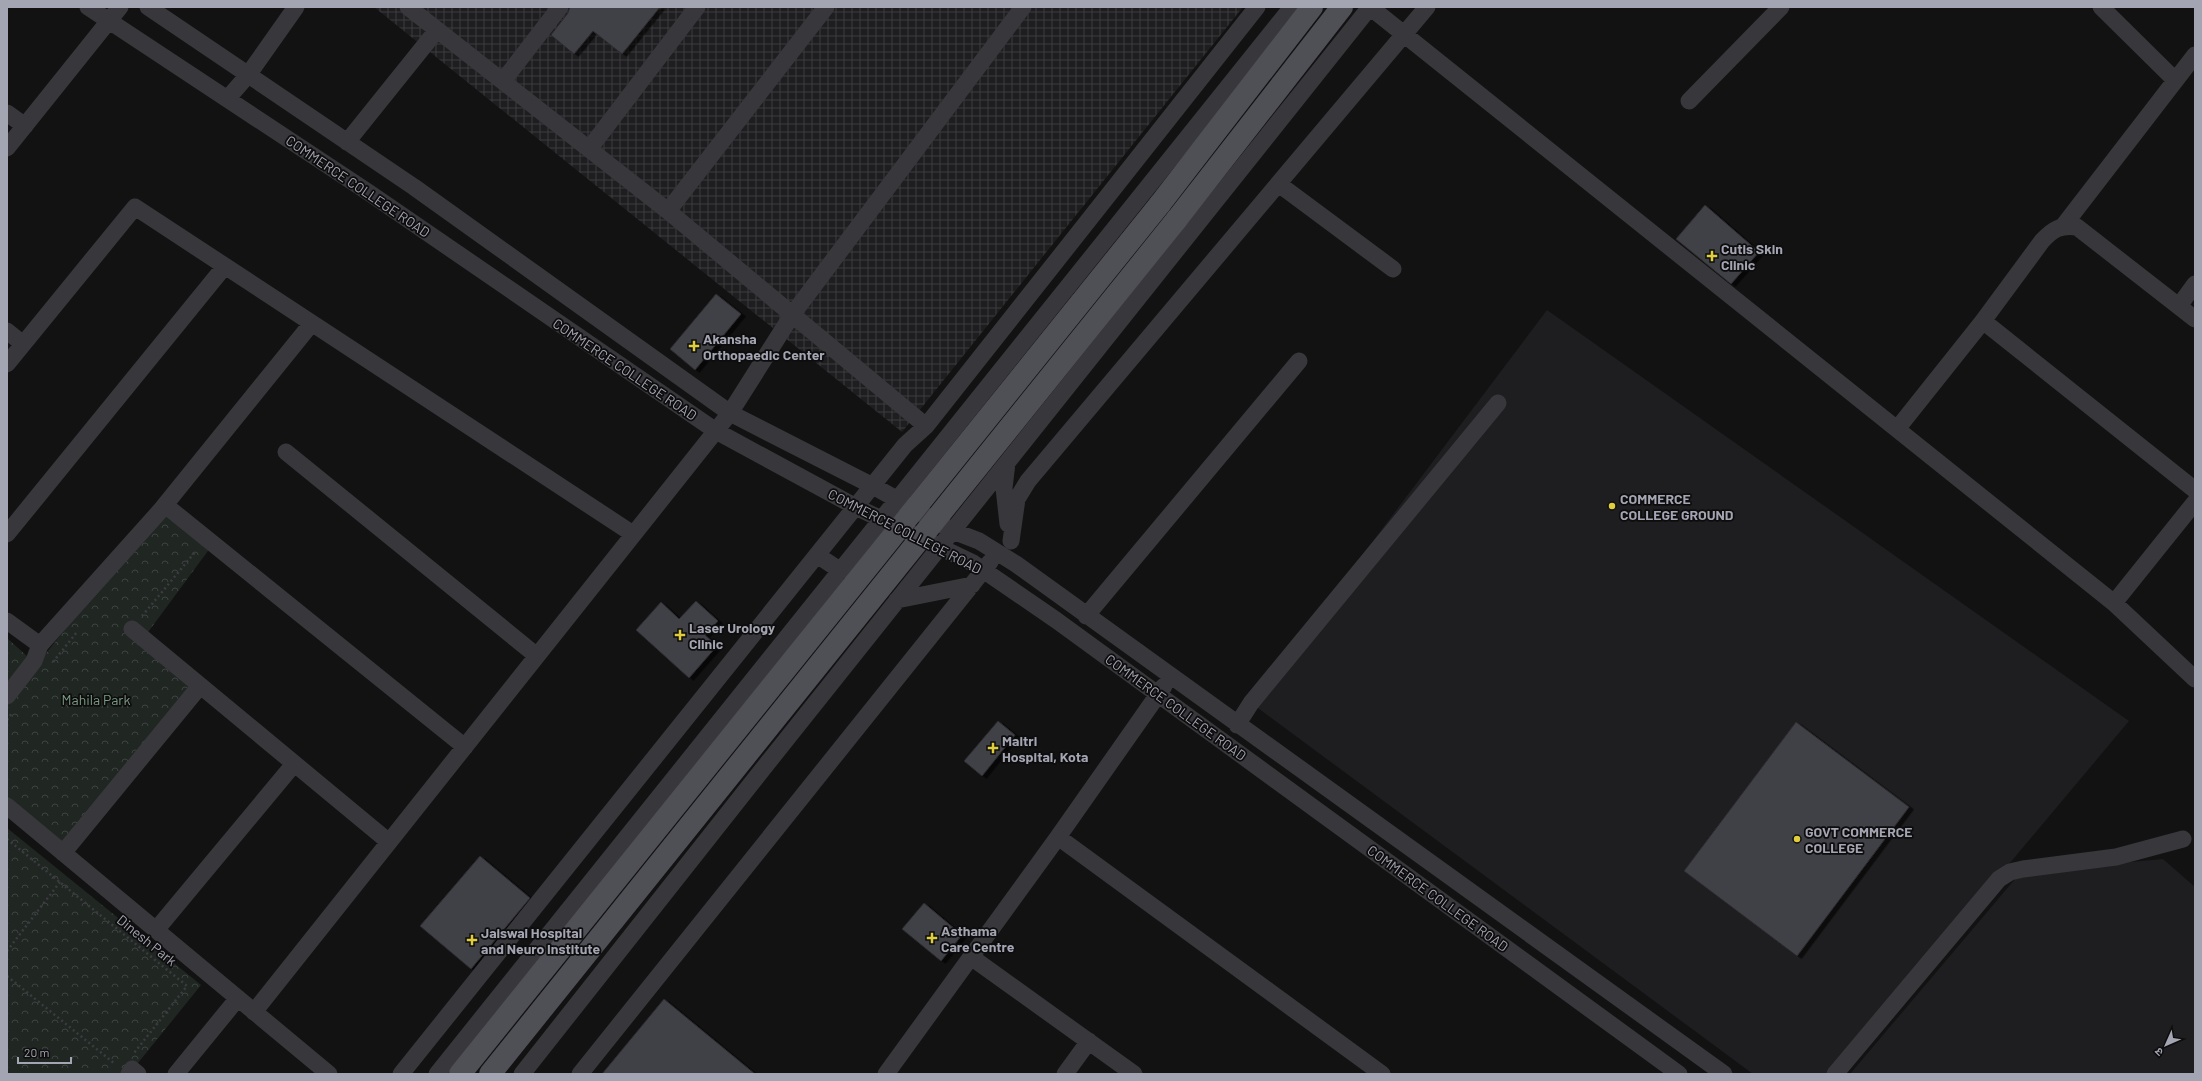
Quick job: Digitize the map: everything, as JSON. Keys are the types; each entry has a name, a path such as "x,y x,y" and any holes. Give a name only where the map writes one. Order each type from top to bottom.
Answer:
{"main road":[{"path":"460,1074 1160,204 1312,7"},
{"path":"490,1074 1177,218 1342,7"}],"street":[{"name":"COMMERCE COLLEGE ROAD","path":"88,7 228,98 380,200 716,431 856,507 983,571 1056,620 1679,1074"},
{"path":"7,148 120,7"},
{"path":"148,7 534,271 730,413 873,486 953,531 979,541 1016,564 1237,725 1724,1074"},
{"path":"228,98 248,75 296,7"},
{"path":"503,82 560,7"},
{"path":"589,149 697,7"},
{"path":"668,211 826,7"},
{"path":"254,1012 730,413 792,315 1023,7"},
{"path":"401,1074 905,445 926,426 1257,7"},
{"path":"437,1074 1292,7"},
{"path":"1011,541 1018,499 1028,481 1280,184 1399,30 1427,7"},
{"path":"1689,101 1781,7"},
{"path":"2101,7 2175,80"},
{"path":"414,9 437,30 668,211 926,426"},
{"path":"522,1074 1007,462 1372,9 2114,603 2195,678"},
{"path":"347,142 437,30"},
{"path":"1896,429 1983,321 2042,241 2052,230 2064,225 2195,55"},
{"path":"7,113 25,126"},
{"path":"1280,184 1393,269"},
{"path":"7,364 135,207 633,534"},
{"path":"2064,225 2077,227 2195,319"},
{"path":"7,534 225,266"},
{"path":"2179,306 2195,284"},
{"path":"1983,321 2195,490"},
{"path":"7,696 34,661 40,645 165,505 312,323"},
{"path":"7,331 23,344"},
{"path":"1086,616 1299,361"},
{"path":"1237,725 1251,703 1498,403"},
{"path":"286,452 537,656"},
{"path":"1007,462 1004,488 1007,522 1016,564"},
{"path":"2114,603 2195,502"},
{"path":"165,505 465,746"},
{"path":"580,1074 997,552"},
{"path":"817,555 841,571"},
{"path":"897,600 972,585"},
{"path":"7,621 40,645"},
{"path":"132,629 389,842"},
{"path":"886,1074 1058,837 1171,677"},
{"path":"62,852 200,686"},
{"path":"156,930 294,764"},
{"path":"7,806 329,1074"},
{"path":"1058,837 1382,1074"},
{"path":"1835,1074 1999,878 2010,872 2023,869 2116,856 2183,839"},
{"path":"971,957 1134,1074"},
{"path":"176,1074 238,998"},
{"path":"1065,1074 1089,1041"},
{"path":"130,1066 132,1070 138,1074"}],"path":[{"name":"Dinesh Park","path":"7,839 187,986 130,1066"},
{"path":"7,951 60,882"},
{"path":"7,976 115,1065"}],"shaded area":[{"path":"374,7 1243,7 902,432"},
{"name":"COMMERCE COLLEGE GROUND","path":"1547,310 2129,721 1833,1074 1753,1074 1251,703"},
{"path":"2163,859 2195,887 2195,1074 1850,1074 2021,872"}],"green space":[{"name":"Mahila Park","path":"160,511 213,544 140,643 192,688 63,846 7,801 7,702"},
{"path":"7,638 28,657 7,683"},
{"path":"7,828 201,985 129,1074 7,1074"}],"building":[{"path":"570,7 660,7 622,54 593,31 574,54 551,35 568,13"},
{"path":"1705,205 1759,252 1731,284 1676,239"},
{"path":"716,294 741,314 695,370 670,349"},
{"path":"696,601 718,621 705,635 717,646 689,678 636,630 661,602 679,619"},
{"path":"998,721 1015,735 982,776 964,761"},
{"name":"GOVT COMMERCE COLLEGE","path":"1796,722 1909,807 1797,956 1684,871"},
{"path":"480,856 530,898 471,969 420,926"},
{"path":"924,903 962,935 941,961 902,929"},
{"path":"664,999 755,1074 602,1074"}],"place":[{"name":"Cutis Skin Clinic","path":"1712,256"},
{"name":"Akansha Orthopaedic Center","path":"694,346"},
{"name":"COMMERCE COLLEGE GROUND","path":"1612,506"},
{"name":"Laser Urology Clinic","path":"680,635"},
{"name":"Maitri Hospital, Kota","path":"993,748"},
{"name":"GOVT COMMERCE COLLEGE","path":"1797,839"},
{"name":"Asthama Care Centre","path":"932,938"},
{"name":"Jaiswal Hospital and Neuro Institute","path":"472,940"}]}
